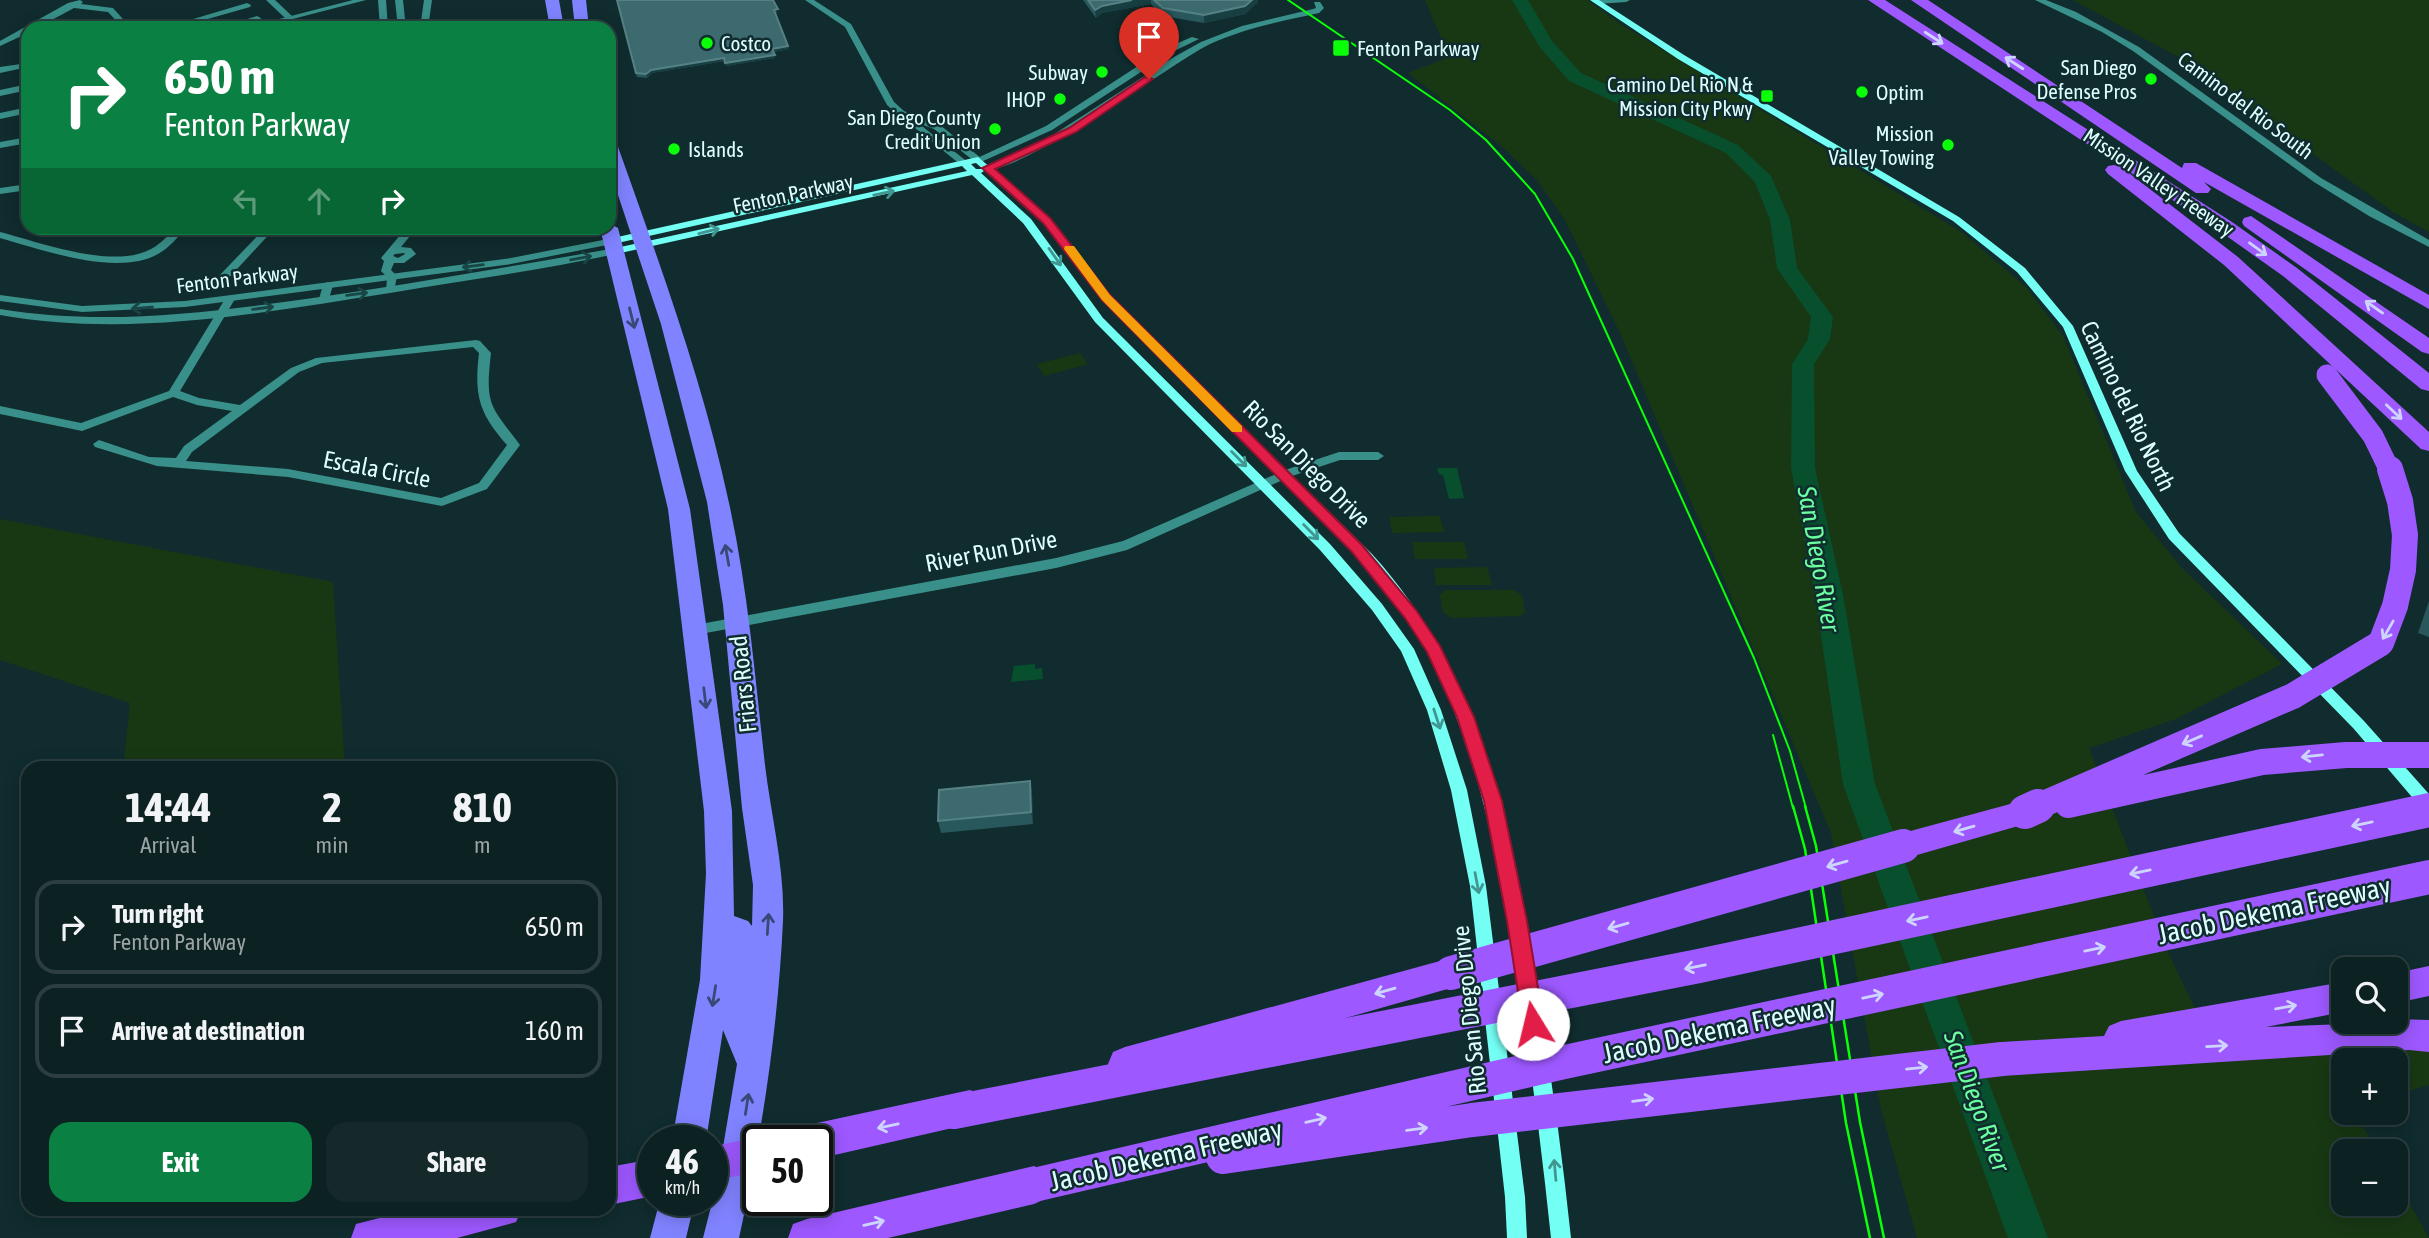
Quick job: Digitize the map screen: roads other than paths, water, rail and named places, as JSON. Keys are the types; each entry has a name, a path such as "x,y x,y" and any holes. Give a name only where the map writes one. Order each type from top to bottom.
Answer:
{"highway":[{"path":"552,0 555,21"},
{"path":"579,0 581,21"},
{"name":"Mission Valley Freeway","path":"1875,0 2037,105 2077,127 2225,226 2290,272 2429,384"},
{"name":"Mission Valley Freeway","path":"1918,0 2092,113 2429,348"},
{"path":"2037,105 2059,126 2231,261 2429,444"},
{"path":"2092,113 2429,303"},
{"name":"Friars Road","path":"616,165 671,324 718,502 737,622 756,808 768,886 768,921 753,1065 734,1183 721,1238"},
{"path":"2254,202 2429,292"},
{"path":"2025,812 2293,696 2381,643 2410,589 2417,535 2409,499 2395,464 2378,435 2327,375 2181,230 2175,219"},
{"name":"Friars Road","path":"613,240 679,509 718,811 721,928 716,980 692,1125"},
{"path":"2403,363 2418,389 2429,400"},
{"path":"954,1112 2025,812 2122,795 2262,762 2332,754 2429,755"},
{"path":"833,1138 954,1112 1699,966 2429,808"},
{"name":"Jacob Dekema Freeway","path":"807,1238 1560,1063 2429,877"},
{"path":"721,928 737,930 746,942 738,1027 753,1065"},
{"path":"2408,985 2429,981"},
{"path":"2002,1059 2331,999"},
{"path":"1034,1185 1472,1120 2002,1059 2396,1035 2429,1036"},
{"path":"616,1185 637,1180"},
{"path":"373,1237 470,1216"},
{"path":"668,1238 674,1216"}],"main road":[{"name":"Camino del Rio North","path":"1596,1 1659,43 1956,219 2021,270 2068,326 2126,463 2143,493 2174,536 2368,735 2429,808"},
{"name":"Fenton Parkway","path":"641,241 978,160"},
{"name":"Rio San Diego Drive","path":"978,160 1046,220 1122,314 1357,548 1399,596 1434,651 1466,717 1493,801 1517,921 1553,1152 1561,1238"},
{"name":"Rio San Diego Drive","path":"964,163 1027,221 1099,320 1325,547 1377,607 1407,649 1434,710 1459,790 1483,917 1514,1186 1517,1238"},
{"name":"Fenton Parkway","path":"613,240 641,241 987,168"},
{"path":"1099,320 1122,314"}],"street":[{"path":"44,21 84,0"},
{"path":"270,0 285,14"},
{"path":"266,21 330,0"},
{"path":"254,21 362,0"},
{"path":"382,0 384,21"},
{"path":"399,0 400,21"},
{"path":"425,21 428,0"},
{"path":"809,0 848,26 890,103 909,117 937,127 978,160"},
{"path":"1596,1 1626,0"},
{"name":"Camino del Rio South","path":"2039,0 2106,30 2140,49 2319,182 2429,244"},
{"name":"Fenton Parkway","path":"978,160 1049,128 1167,51 1218,29 1315,2 1320,8 1226,34 1203,45 1072,130 1025,154 987,168"},
{"path":"71,5 110,10 120,21"},
{"path":"189,21 247,5"},
{"path":"205,7 217,12"},
{"path":"1265,23 1276,15"},
{"path":"0,44 21,34"},
{"path":"0,71 21,66"},
{"path":"0,87 21,82"},
{"path":"0,93 21,88"},
{"path":"0,116 21,112"},
{"path":"909,117 911,122 964,163"},
{"path":"0,145 21,141"},
{"path":"0,191 21,188"},
{"path":"0,235 74,253 132,259 153,252 173,235"},
{"path":"222,279 263,235"},
{"path":"390,290 392,276 386,271 398,256 404,235"},
{"name":"Fenton Parkway","path":"0,298 38,305 111,310 230,299 511,261 613,240"},
{"name":"Fenton Parkway","path":"0,312 77,322 136,322 221,313 390,290 613,240"},
{"path":"324,299 328,285"},
{"path":"0,410 82,427 173,393 230,299"},
{"name":"Escala Circle","path":"476,343 485,353 480,392 491,421 514,445 482,486 442,502 288,473 196,468 178,464 187,449 240,409 295,370 320,360 476,343"},
{"path":"173,393 197,401 240,409"},
{"path":"99,444 126,450 141,461 160,465 180,461"},
{"name":"River Run Drive","path":"695,631 1035,567 1103,551 1127,544 1283,475 1339,456 1378,456"}],"waterway":[{"name":"San Diego River","path":"1520,0 1545,43 1575,77 1657,117 1732,149 1764,180 1780,220 1787,268 1822,317 1819,339 1803,364 1803,468 1829,595 1859,784 2028,1238"}],"tram line":[{"path":"1288,0 1450,110 1486,140 1535,194 1573,259 1754,658 1790,751 1806,808"},
{"path":"1773,735 1793,808"},
{"path":"1793,806 1805,849 1846,1123 1870,1238"},
{"path":"1805,806 1816,846 1860,1122 1884,1238"}],"place":[{"name":"Costco","path":"707,43"},
{"name":"Fenton Parkway","path":"1341,48"},
{"name":"Subway","path":"1102,72"},
{"name":"San Diego Defense Pros","path":"2151,79"},
{"name":"Optim","path":"1862,92"},
{"name":"Camino Del Rio N & Mission City Pkwy","path":"1767,96"},
{"name":"IHOP","path":"1060,99"},
{"name":"San Diego County Credit Union","path":"995,129"},
{"name":"Mission Valley Towing","path":"1948,145"},
{"name":"Islands","path":"674,149"}]}
